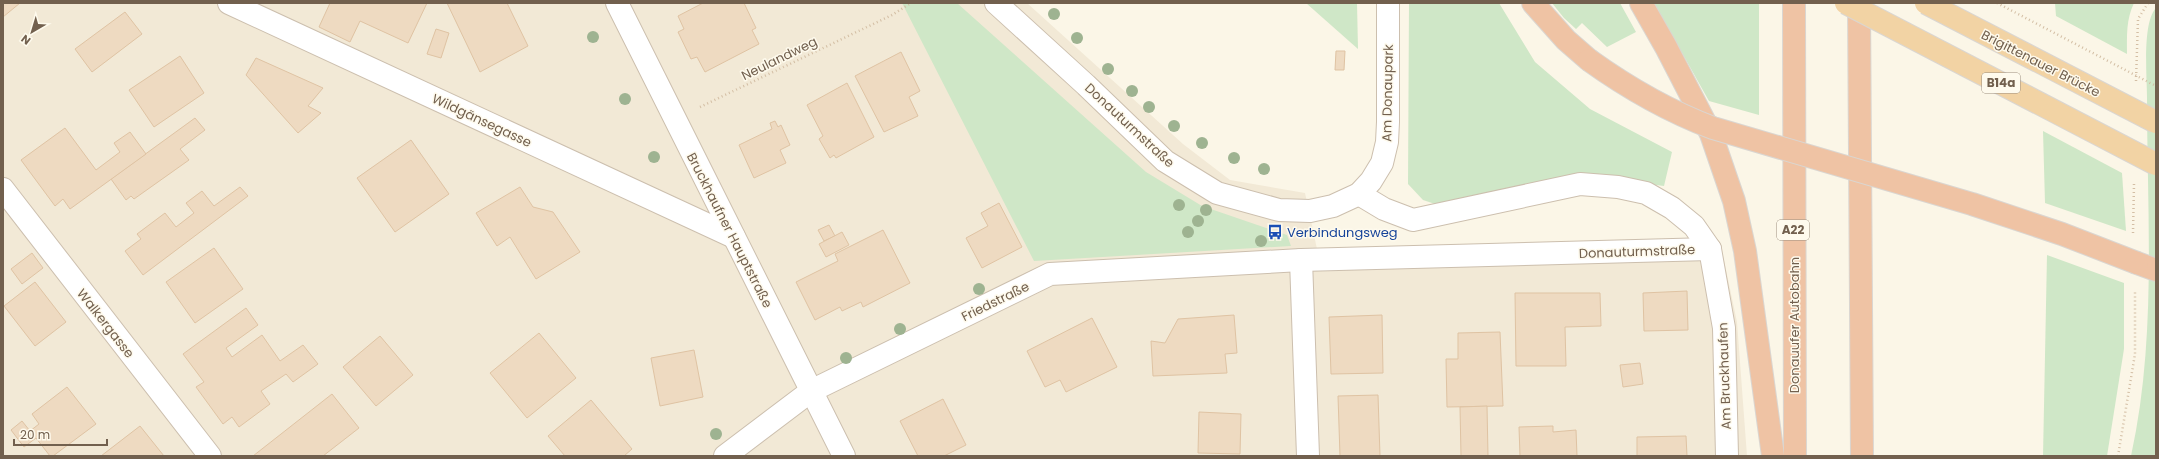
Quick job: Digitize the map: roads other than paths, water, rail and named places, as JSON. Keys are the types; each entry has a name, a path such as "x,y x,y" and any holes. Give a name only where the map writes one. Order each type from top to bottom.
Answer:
{"highway":[{"path":"1533,3 1566,40 1589,60 1641,95 1678,114 1713,128 1972,204 2062,234 2156,270"},
{"path":"1641,3 1666,47 1711,134 1734,201 1745,251 1773,456"},
{"name":"Donauufer Autobahn","path":"1794,3 1795,456"},
{"name":"B14a","path":"1846,3 2156,164"},
{"path":"1859,3 1862,456"},
{"name":"Brigittenauer Brücke","path":"1926,3 2156,122"}],"street":[{"name":"Wildgänsegasse","path":"229,3 734,237"},
{"name":"Bruckhaufner Hauptstraße","path":"617,3 844,456"},
{"name":"Donauturmstraße","path":"996,3 1081,80 1165,161 1216,193 1279,210 1310,211"},
{"name":"Am Donaupark","path":"1310,211 1333,206 1359,194 1371,181 1382,163 1387,142 1388,3"},
{"name":"Donauturmstraße","path":"1359,194 1384,209 1413,220 1580,184 1618,187 1646,193 1672,208 1694,226 1710,249"},
{"name":"Walkergasse","path":"3,189 210,456"},
{"name":"Donauturmstraße","path":"1301,260 1710,249"},
{"name":"Am Bruckhaufen","path":"1710,249 1724,328 1726,456"},
{"name":"Friedstraße","path":"725,456 811,391 1050,274 1301,260"},
{"path":"1301,260 1308,456"}],"place":[{"name":"Verbindungsweg","path":"1275,232"}]}
